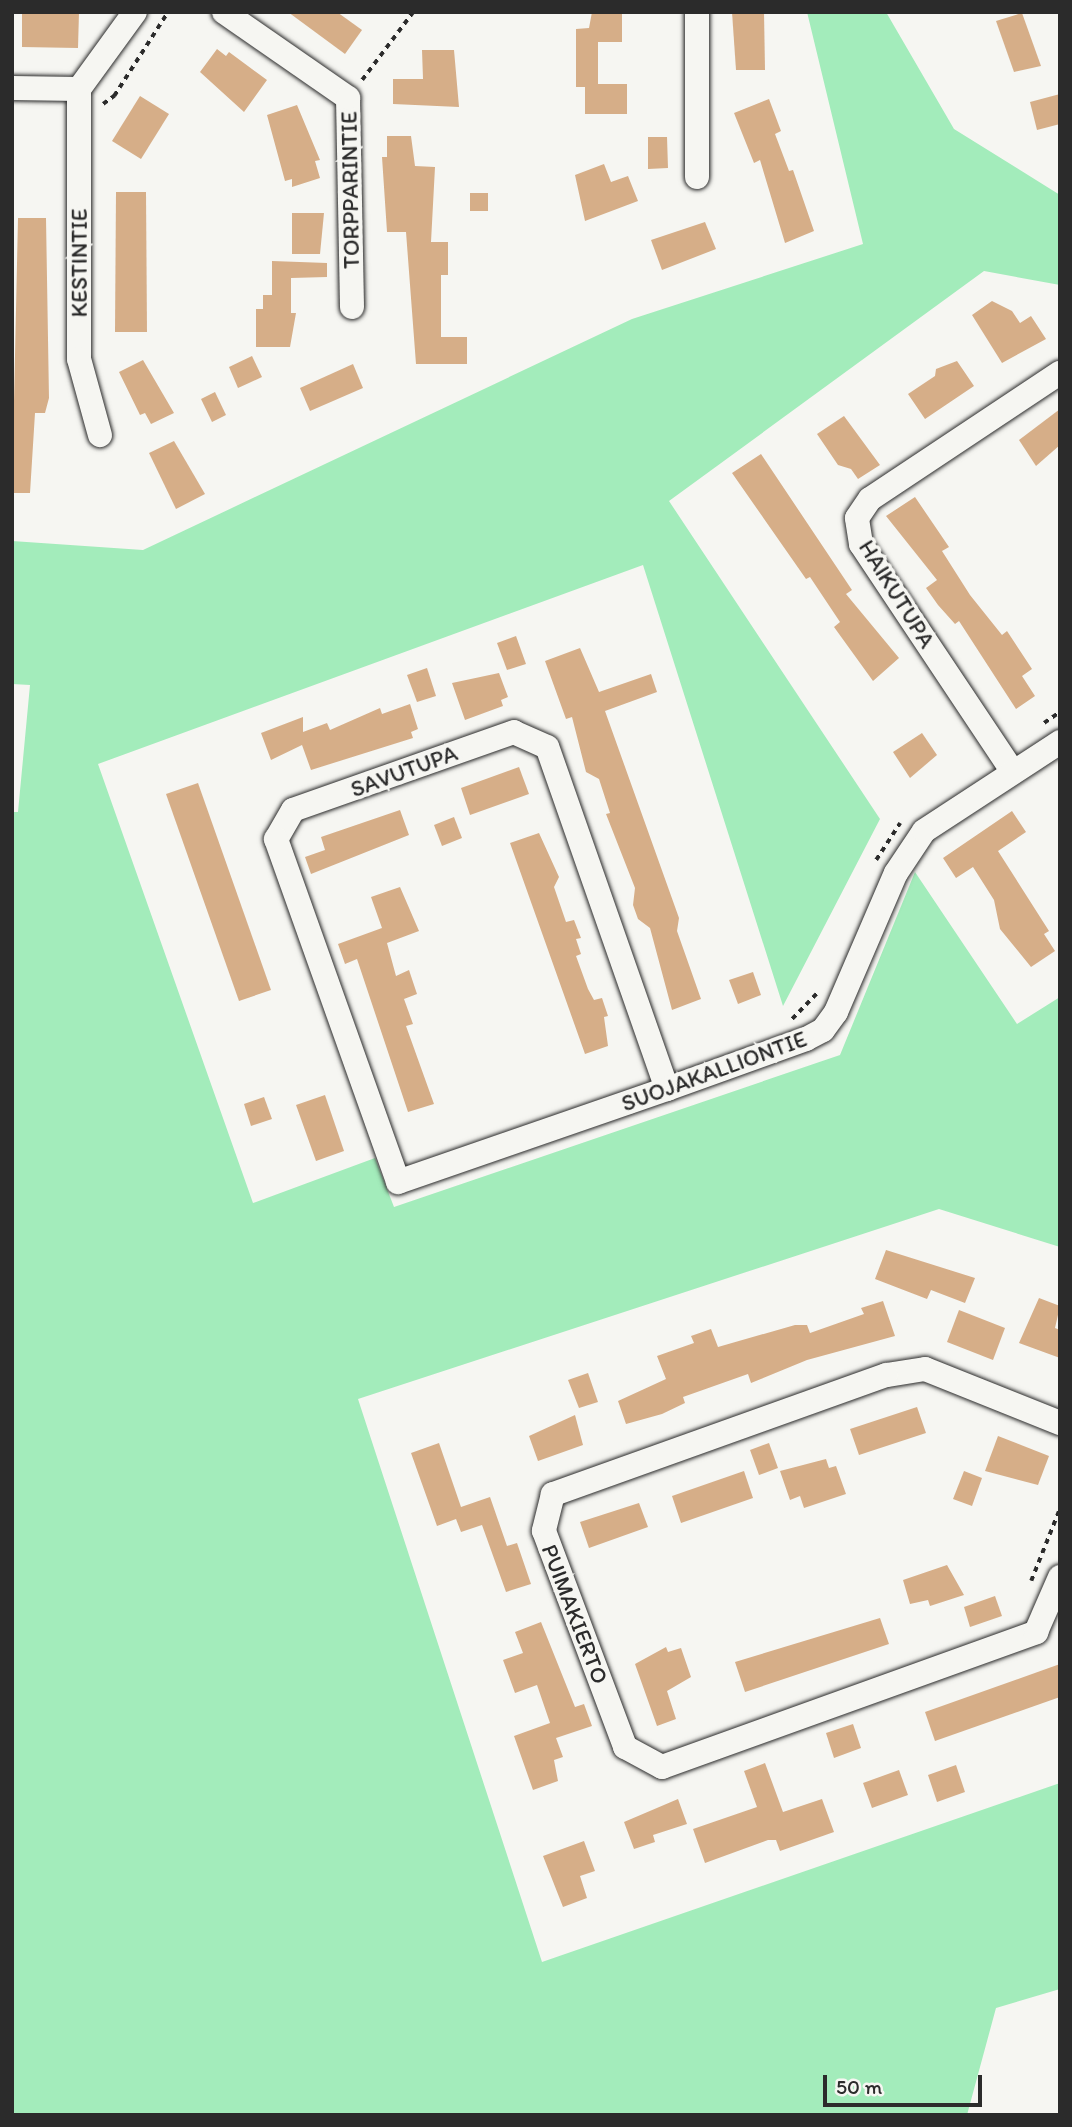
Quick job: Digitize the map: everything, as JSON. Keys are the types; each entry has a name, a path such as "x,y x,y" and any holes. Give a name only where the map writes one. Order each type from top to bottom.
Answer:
{"street":[{"path":"12,88 79,89 135,12"},
{"name":"TORPPARINTIE","path":"224,12 348,98 352,307"},
{"path":"697,12 697,177"},
{"name":"KESTINTIE","path":"79,89 79,359 100,435"},
{"name":"HAIKUTUPA","path":"1013,772 861,544 857,519 870,499 1060,373"},
{"name":"SAVUTUPA","path":"398,1182 276,839 293,810 501,736 514,732 547,747 667,1089"},
{"name":"SUOJAKALLIONTIE","path":"398,1182 667,1089 823,1030 836,1012 896,873 917,840 1060,742"},
{"name":"PUIMAKIERTO","path":"1059,1583 1036,1632 662,1767 625,1747 544,1531 553,1494 886,1375 925,1368 1060,1423"}],"path":[{"path":"79,120 114,96 168,12"},
{"path":"348,98 413,12"},
{"path":"1040,726 1060,712"},
{"path":"874,864 902,820"},
{"path":"790,1020 824,982"},
{"path":"1027,1592 1060,1508"}],"green space":[{"path":"807,12 886,12 954,129 1060,195 1060,285 984,271 669,501 880,819 783,1006 643,565 98,764 253,1203 375,1158 394,1207 840,1055 915,872 1017,1024 1060,997 1060,1247 939,1209 358,1399 542,1962 1060,1783 1060,1989 996,2008 967,2115 12,2115 12,812 18,812 30,685 12,684 12,541 143,550 632,319 863,244"}],"building":[{"path":"79,12 78,48 22,47 22,14"},
{"path":"288,12 337,12 362,30 345,54"},
{"path":"592,12 622,12 622,42 598,42 598,84 627,84 627,114 585,114 585,87 576,87 576,29 589,28"},
{"path":"732,12 764,12 765,70 736,70"},
{"path":"1022,13 1041,66 1014,72 996,21"},
{"path":"217,49 226,56 229,52 267,80 244,112 200,72"},
{"path":"422,50 454,50 459,107 393,104 393,79 423,79"},
{"path":"1060,94 1060,124 1037,130 1030,102"},
{"path":"140,96 169,114 141,159 112,141"},
{"path":"769,99 781,131 775,134 789,171 793,170 814,231 785,243 760,160 754,163 734,113"},
{"path":"297,105 320,160 315,161 320,178 292,187 292,179 285,181 267,115"},
{"path":"387,136 411,136 415,166 435,167 431,242 448,242 448,275 441,275 441,337 467,337 467,364 416,364 406,232 387,232 382,157 387,157"},
{"path":"648,137 667,137 668,168 648,169"},
{"path":"604,164 611,182 628,176 638,201 585,221 575,175"},
{"path":"116,192 146,192 147,332 115,332"},
{"path":"470,193 488,193 488,211 470,211"},
{"path":"292,213 324,213 320,254 292,254"},
{"path":"18,218 46,218 49,398 45,413 35,413 30,493 12,493"},
{"path":"705,222 716,249 662,270 651,240"},
{"path":"272,261 327,263 327,277 291,278 291,313 296,313 290,347 256,347 256,309 263,309 263,295 272,295"},
{"path":"992,301 1012,311 1020,323 1031,316 1046,339 1002,363 972,315"},
{"path":"252,356 262,377 238,388 229,367"},
{"path":"143,360 174,413 151,424 145,413 140,415 119,372"},
{"path":"957,361 974,386 925,419 908,394 935,376 936,369"},
{"path":"353,364 363,388 310,411 300,388"},
{"path":"215,392 226,415 212,422 201,399"},
{"path":"1060,409 1060,445 1036,466 1019,440"},
{"path":"844,416 880,465 858,479 851,469 838,465 817,434"},
{"path":"174,441 205,494 176,509 149,453"},
{"path":"761,454 852,590 846,594 899,658 873,681 834,627 840,622 810,577 806,579 732,473"},
{"path":"915,497 949,547 942,551 970,595 1002,635 1007,631 1032,669 1022,676 1035,696 1016,709 959,621 955,624 926,588 937,580 886,516"},
{"path":"516,636 526,664 507,670 497,643"},
{"path":"580,648 599,692 651,674 657,692 605,711 679,918 677,931 701,999 672,1010 650,928 638,919 633,905 635,888 606,814 610,813 599,779 586,772 572,717 566,719 545,661"},
{"path":"427,668 436,696 417,702 407,675"},
{"path":"499,673 508,697 501,700 503,706 465,720 452,683"},
{"path":"410,704 418,729 411,732 413,738 311,770 302,745 271,760 261,733 303,717 303,732 327,723 330,730 380,708 382,714"},
{"path":"922,733 937,755 910,778 893,752"},
{"path":"519,767 529,794 470,815 461,788"},
{"path":"198,783 271,990 239,1001 166,794"},
{"path":"400,810 409,835 311,874 305,857 325,850 321,837"},
{"path":"1012,811 1026,832 998,851 1049,931 1044,934 1055,951 1031,967 1000,929 994,900 973,867 956,878 943,858"},
{"path":"454,817 462,838 442,846 434,825"},
{"path":"539,833 559,877 554,887 566,922 574,920 581,938 576,939 581,954 576,956 588,989 594,1000 602,998 608,1016 604,1017 608,1046 585,1054 510,843"},
{"path":"400,887 419,931 387,943 396,976 409,970 417,994 404,999 413,1024 406,1026 434,1104 408,1112 357,959 345,964 338,944 382,928 371,897"},
{"path":"753,972 761,995 738,1004 729,980"},
{"path":"325,1095 344,1151 316,1161 296,1105"},
{"path":"264,1097 272,1119 251,1126 244,1104"},
{"path":"886,1250 975,1278 965,1303 931,1290 927,1299 875,1279"},
{"path":"1039,1298 1060,1306 1055,1328 1060,1330 1060,1358 1019,1343"},
{"path":"883,1301 895,1336 807,1360 751,1383 748,1374 683,1397 685,1403 662,1414 626,1424 618,1401 666,1379 657,1356 694,1343 691,1336 711,1329 718,1347 795,1325 807,1325 810,1333 864,1314 861,1308"},
{"path":"959,1310 1005,1328 993,1360 947,1342"},
{"path":"588,1373 598,1402 579,1408 568,1380"},
{"path":"917,1407 926,1433 859,1455 850,1429"},
{"path":"575,1415 583,1445 538,1461 529,1436"},
{"path":"998,1436 1049,1456 1038,1485 985,1471"},
{"path":"439,1443 461,1507 490,1497 507,1546 517,1543 531,1584 506,1592 482,1525 461,1532 456,1519 437,1526 411,1453"},
{"path":"769,1443 778,1468 759,1475 750,1450"},
{"path":"826,1459 829,1468 836,1466 846,1494 804,1508 800,1496 790,1500 780,1471"},
{"path":"744,1471 753,1498 681,1523 672,1496"},
{"path":"964,1471 982,1478 972,1506 953,1499"},
{"path":"639,1503 648,1527 589,1548 580,1522"},
{"path":"947,1565 964,1595 930,1606 928,1600 910,1604 903,1580"},
{"path":"995,1596 1002,1616 970,1627 964,1607"},
{"path":"880,1618 889,1644 745,1692 735,1662"},
{"path":"541,1622 575,1707 584,1704 592,1726 556,1738 563,1757 554,1760 558,1781 533,1790 514,1736 550,1723 537,1685 515,1693 503,1660 523,1653 515,1632"},
{"path":"666,1647 668,1652 681,1648 691,1677 667,1691 676,1719 657,1726 635,1664"},
{"path":"1060,1664 1060,1697 935,1741 925,1712"},
{"path":"853,1724 861,1748 834,1758 826,1733"},
{"path":"765,1763 783,1812 822,1799 834,1832 780,1851 776,1840 768,1840 705,1863 693,1829 757,1807 744,1771"},
{"path":"956,1765 965,1792 937,1802 928,1775"},
{"path":"899,1770 908,1795 872,1808 863,1783"},
{"path":"678,1799 687,1824 653,1835 655,1842 634,1849 624,1822"},
{"path":"584,1841 595,1871 580,1876 587,1898 563,1907 543,1856"}]}
